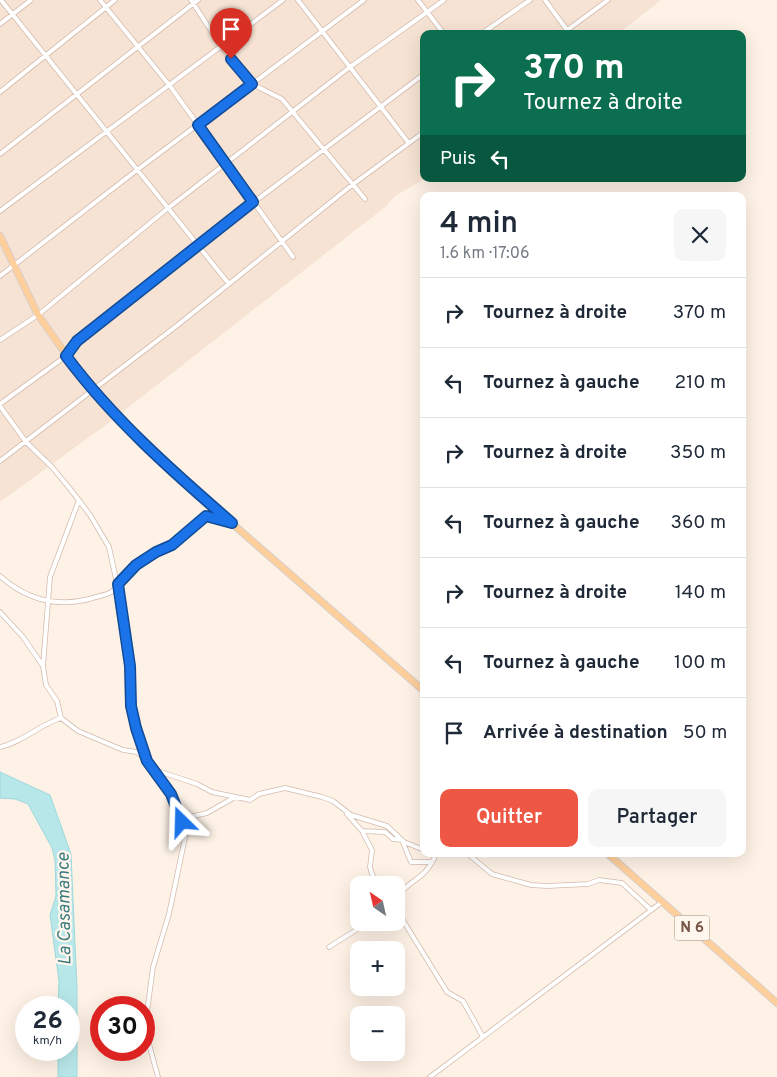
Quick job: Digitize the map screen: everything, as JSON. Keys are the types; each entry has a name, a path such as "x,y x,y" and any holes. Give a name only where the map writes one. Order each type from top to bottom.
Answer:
{"main road":[{"path":"0,236 38,315 92,391 138,438 232,523 420,688"},
{"name":"N 6","path":"611,857 777,1003"}],"street":[{"path":"1,0 75,95 230,284"},
{"path":"0,24 31,0"},
{"path":"100,0 137,48 170,86 293,257"},
{"path":"0,92 115,0"},
{"path":"0,154 137,48 192,2 198,0"},
{"path":"0,211 284,0"},
{"path":"298,0 408,142"},
{"path":"0,276 14,268 137,170 364,0"},
{"path":"418,0 441,30"},
{"path":"0,340 38,315 167,209 350,67 444,0"},
{"path":"487,30 530,0"},
{"path":"544,0 567,30 608,0"},
{"path":"192,2 221,46 252,84 282,99 323,151 365,199"},
{"path":"147,761 131,706 130,666 118,584 109,547 79,500 52,467 26,442 0,405 66,356 77,341 197,245 420,77"},
{"path":"0,461 230,284 352,185 420,134"},
{"path":"79,500 50,577 50,601 43,666 46,684 57,701 61,718 78,731 124,750 137,752 154,769 185,818 207,814 236,797"},
{"path":"0,576 17,591 50,601 68,603 84,600 110,593 136,565 156,552 172,545 206,516 232,523"},
{"path":"0,612 22,637 43,666"},
{"path":"0,747 14,744 45,723 61,718"},
{"path":"154,769 197,784 212,792 250,800 259,794 285,788 322,797 351,815 387,826 402,840 410,862 432,862"},
{"path":"158,1077 149,1044 148,1012 153,967 169,914 184,848 186,833 179,810"},
{"path":"345,810 362,831 372,850 370,867 375,876"},
{"path":"362,831 384,832 393,839 402,840 420,848"},
{"path":"405,889 421,878 434,857"},
{"path":"472,857 492,874 531,885 588,884 599,880 622,883 651,910"},
{"path":"430,1077 662,902"},
{"path":"405,924 447,992 463,1001 483,1037"},
{"path":"329,946 354,931"}],"shaded area":[{"path":"0,0 661,0 623,30 420,30 420,182 396,195 384,208 103,427 0,502"}],"water":[{"name":"La Casamance","path":"0,772 50,795 71,854 77,996 58,996 59,981 50,915 56,896 55,860 52,848 28,804 15,799 0,798"},
{"path":"58,1061 77,1061 77,1077 58,1077"}],"route":[{"path":"182,822 179,810 171,794 147,761 136,728 131,706 130,666 118,584 120,579 136,565 156,552 172,545 206,516 232,523 123,424 92,391 66,356 77,341 253,202 198,125 252,84 231,59"}]}
